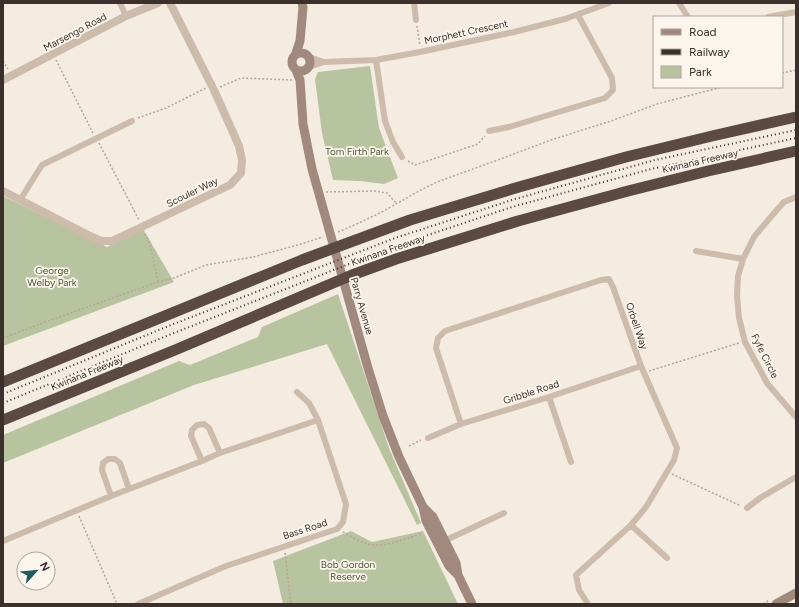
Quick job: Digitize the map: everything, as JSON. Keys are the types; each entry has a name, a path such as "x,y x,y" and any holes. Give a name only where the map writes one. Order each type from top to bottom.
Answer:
{"highway":[{"name":"Kwinana Freeway","path":"3,382 302,260 410,220 497,193 626,157 794,118"},
{"name":"Kwinana Freeway","path":"3,420 175,350 352,275 396,259 518,221 628,191 796,151"}],"main road":[{"name":"Parry Avenue","path":"304,4 300,41 304,54 310,62 307,68"},
{"name":"Parry Avenue","path":"304,54 292,58 292,61 300,80 303,124 312,169 368,368 383,416 399,457 423,507 429,528 456,563 458,575 472,604"},
{"path":"296,70 301,71 307,68"},
{"path":"300,80 307,68"},
{"name":"Parry Avenue","path":"423,507 433,517 441,542"},
{"path":"776,604 796,593"}],"street":[{"path":"120,3 126,16"},
{"name":"Marsengo Road","path":"3,80 126,16 158,3"},
{"name":"Scouler Way","path":"3,191 83,233 101,241 112,242 142,226 230,185 240,173 242,160 239,146 214,90 170,3"},
{"path":"414,3 416,20"},
{"name":"Morphett Crescent","path":"307,68 324,62 376,60 514,32 565,20 609,3"},
{"path":"679,3 687,16"},
{"path":"774,16 796,12"},
{"path":"489,131 509,127 605,98 613,90 612,78 578,15"},
{"name":"Morphett Crescent","path":"304,54 324,62"},
{"path":"376,60 385,122 393,142 402,157"},
{"path":"20,200 42,165 132,121"},
{"name":"Fyfe Circle","path":"796,197 784,202 754,237 743,259 738,276 737,296 739,318 745,342 767,383 796,417"},
{"path":"696,252 743,259"},
{"name":"Orbell Way","path":"461,424 436,348 438,338 445,331 601,280 609,279 641,366 678,448 674,460 646,507 631,524 576,575 579,590 588,604"},
{"name":"Gribble Road","path":"428,438 461,424 549,397 641,366"},
{"name":"Bass Road","path":"138,604 226,566 337,528 343,522 346,504 318,420 309,403 296,392"},
{"path":"549,397 571,462"},
{"path":"3,540 220,453 318,420"},
{"path":"202,461 191,436 192,430 197,425 204,424 210,428 220,453"},
{"path":"111,496 102,470 103,463 108,459 115,459 120,463 129,489"},
{"path":"747,508 760,498 796,476"},
{"path":"441,542 504,513"},
{"path":"631,524 668,558"}],"path":[{"path":"416,20 420,52"},
{"path":"53,54 149,241 158,282"},
{"path":"783,73 796,70"},
{"path":"132,121 166,108 208,87 214,90 241,78 300,80"},
{"path":"336,232 368,219 437,182 550,140 657,104 718,88"},
{"path":"402,157 415,165 478,144 489,131"},
{"path":"326,192 374,191 386,193 396,204"},
{"path":"3,338 59,316 158,282 174,278 195,268 253,257 329,235"},
{"path":"644,373 745,342"},
{"path":"409,446 428,438"},
{"path":"667,472 747,508"},
{"path":"76,510 118,604"},
{"path":"337,528 364,542 374,545 397,541 429,531 429,528"},
{"path":"284,546 290,604"}],"green space":[{"name":"Tom Firth Park","path":"370,66 379,128 398,178 384,184 333,180 322,133 315,79 318,72"},
{"name":"George Welby Park","path":"3,196 107,247 143,229 174,282 3,346"},
{"path":"338,294 389,448 421,523 417,525 327,344 194,385 3,463 3,435 179,361 190,365 258,337 262,327"},
{"name":"Bob Gordon Reserve","path":"351,531 372,542 423,531 458,604 283,604 273,561"}],"railway":[{"path":"3,394 171,325 395,238 515,199 655,160 796,130"},
{"path":"3,403 169,335 392,247 512,207 651,169 796,138"}]}
